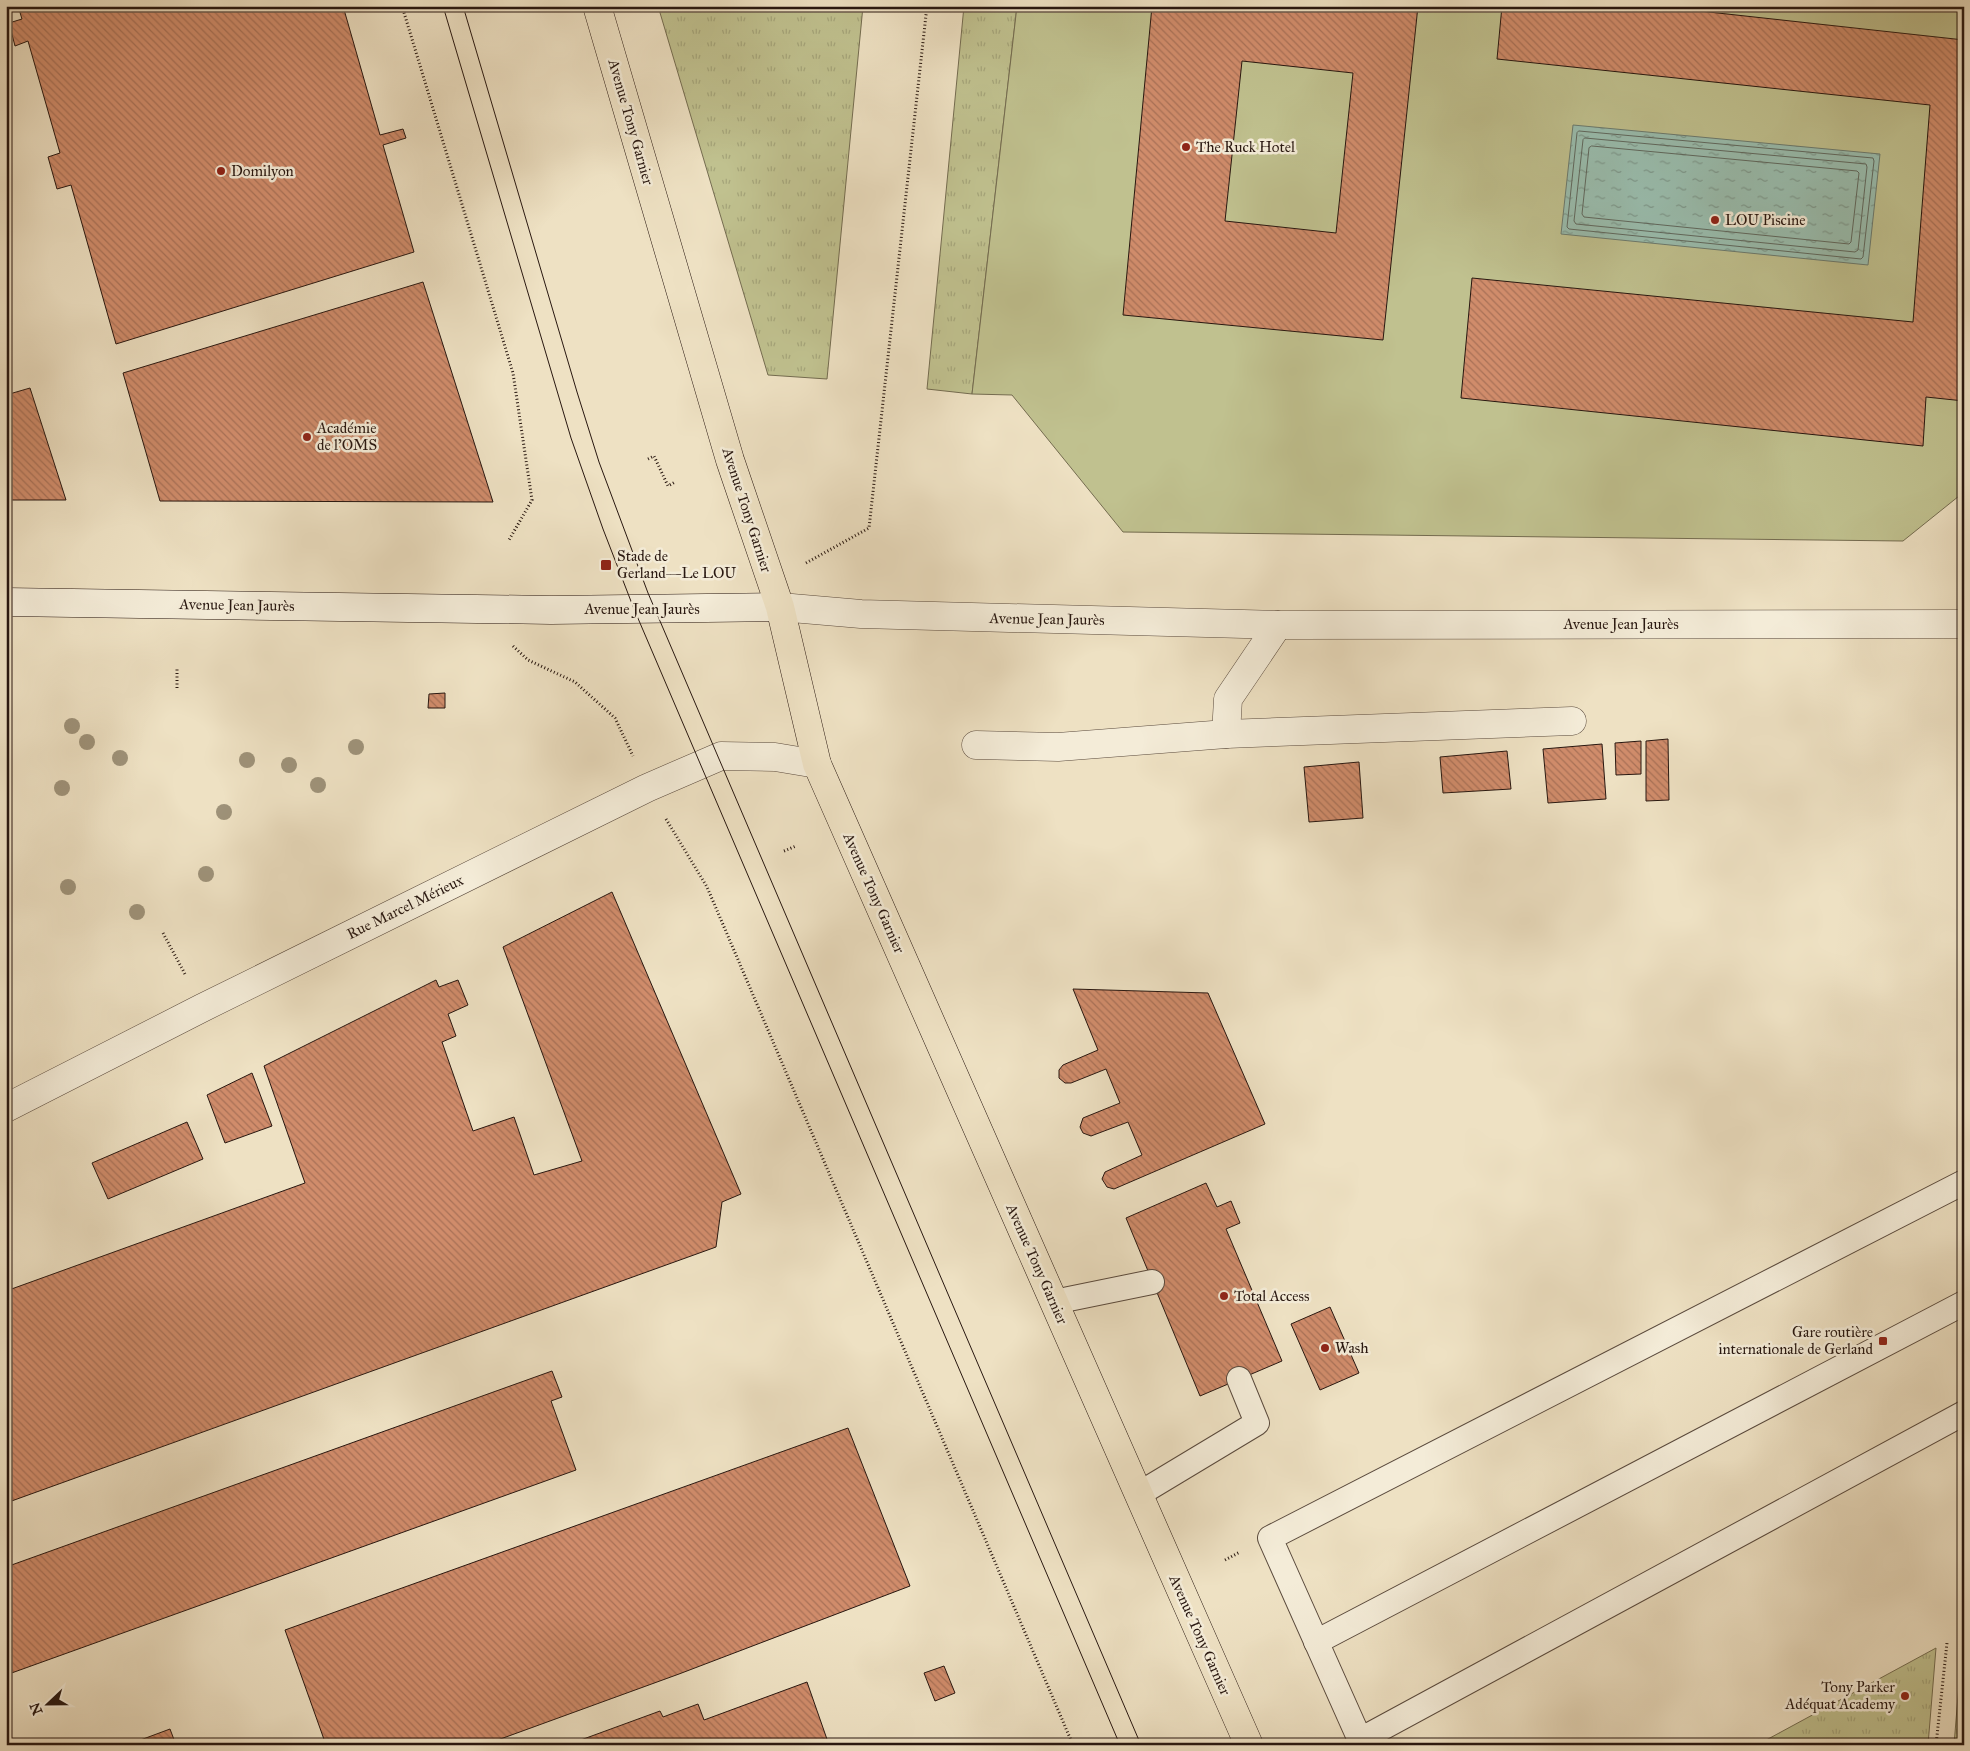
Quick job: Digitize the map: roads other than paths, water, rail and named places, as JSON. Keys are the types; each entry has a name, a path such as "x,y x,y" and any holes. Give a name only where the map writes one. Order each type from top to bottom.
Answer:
{"main road":[{"name":"Avenue Tony Garnier","path":"597,6 730,460 780,607 817,764 1249,1745"}],"street":[{"name":"Avenue Jean Jaurès","path":"6,602 551,610 780,607 860,614 1278,625 1964,624"},
{"path":"1226,734 1228,699 1278,625"},
{"path":"976,745 1058,747 1226,734 1572,721"},
{"name":"Rue Marcel Mérieux","path":"6,1108 202,1008 647,788 720,756 775,757 817,764"}],"lane":[{"path":"1964,1182 1270,1538 1360,1740 1964,1413"},
{"path":"1054,1302 1152,1282"},
{"path":"1316,1642 1964,1303"},
{"path":"1139,1494 1257,1423 1239,1379"}],"water":[{"path":"1573,125 1880,154 1868,265 1561,234"}],"tram line":[{"path":"443,6 571,438 634,609 1120,1745"},
{"path":"463,6 599,462 648,593 1141,1745"}],"place":[{"name":"The Ruck Hotel","path":"1186,147"},
{"name":"Domilyon","path":"221,171"},
{"name":"LOU Piscine","path":"1715,220"},
{"name":"Académie de l'OMS","path":"307,437"},
{"name":"Stade de Gerland—Le LOU","path":"606,565"},
{"name":"Total Access","path":"1224,1296"},
{"name":"Gare routière internationale de Gerland","path":"1883,1341"},
{"name":"Wash","path":"1325,1348"},
{"name":"Tony Parker Adéquat Academy","path":"1905,1696"}]}
